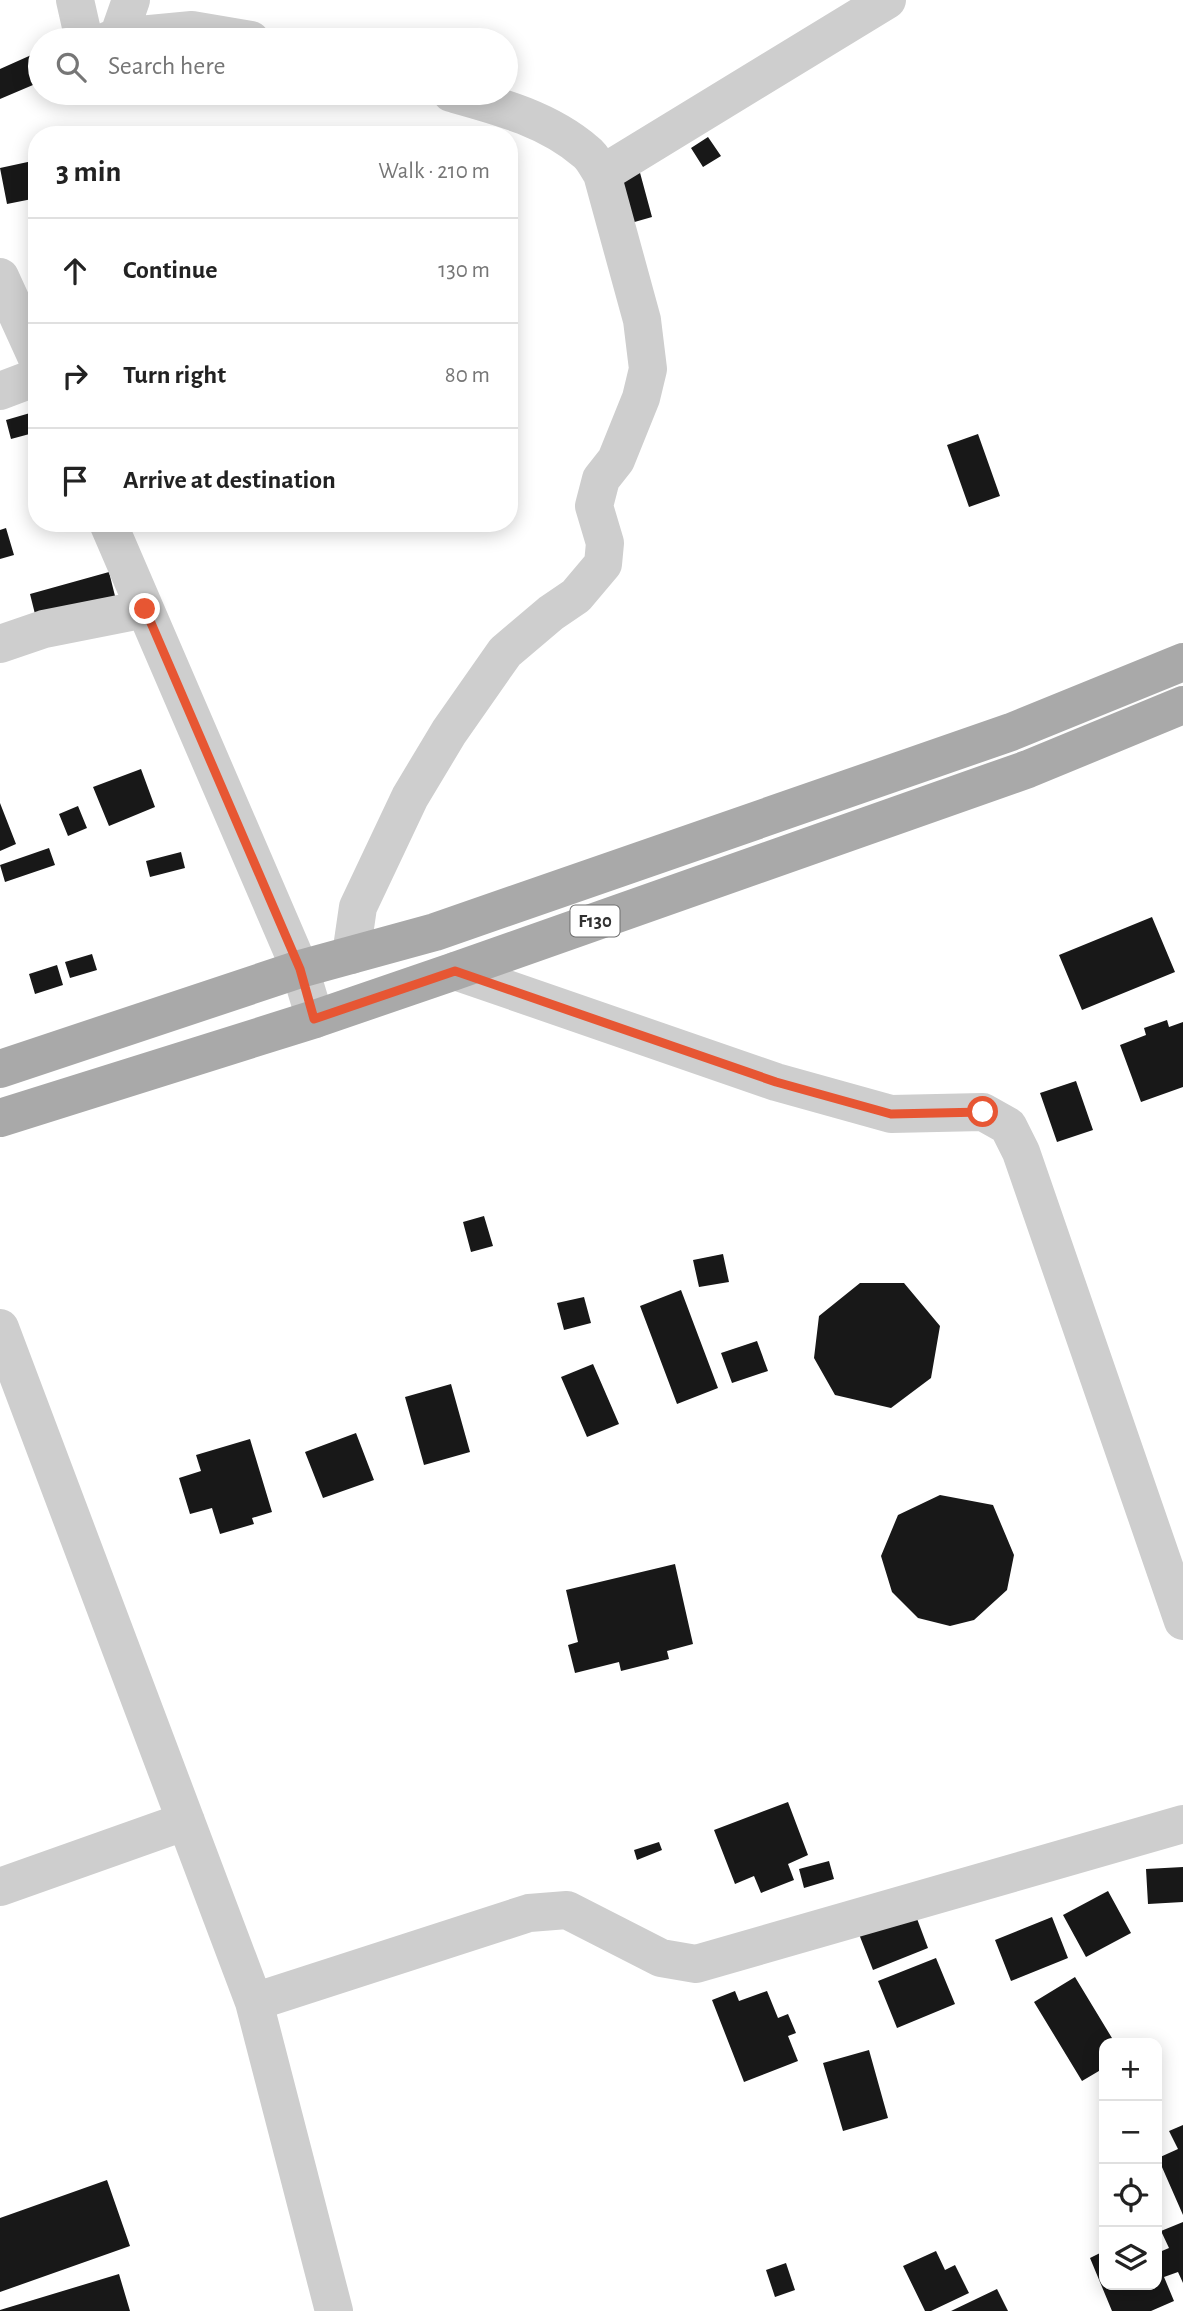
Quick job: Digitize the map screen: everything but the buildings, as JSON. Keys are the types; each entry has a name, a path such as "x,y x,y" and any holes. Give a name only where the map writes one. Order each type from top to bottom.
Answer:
{"main road":[{"name":"F130","path":"0,1069 300,969 435,932 1011,732 1183,662"},
{"name":"F130","path":"0,1118 314,1019 455,971 1028,769 1183,705"}],"street":[{"path":"75,0 96,28"},
{"path":"112,28 131,0"},
{"path":"602,174 887,0"},
{"path":"351,955 358,907 410,797 449,732 505,652 551,613 576,596 603,564 605,543 594,506 601,479 616,460 641,398 648,369 642,320 602,174 588,153 565,137 518,112 493,105"},
{"path":"0,277 28,338"},
{"path":"0,391 28,380"},
{"path":"112,532 300,969 314,1019"},
{"path":"0,644 44,629 145,609"},
{"path":"455,971 789,1086 891,1114 983,1112 1008,1126 1021,1152 1183,1621"},
{"path":"0,1328 254,2002 334,2311"},
{"path":"0,1887 186,1821"},
{"path":"254,2002 529,1913 567,1910 661,1958 696,1964 1183,1824"}],"route":[{"path":"145,609 300,969 314,1019 455,971 776,1082 891,1114 983,1112"}]}
